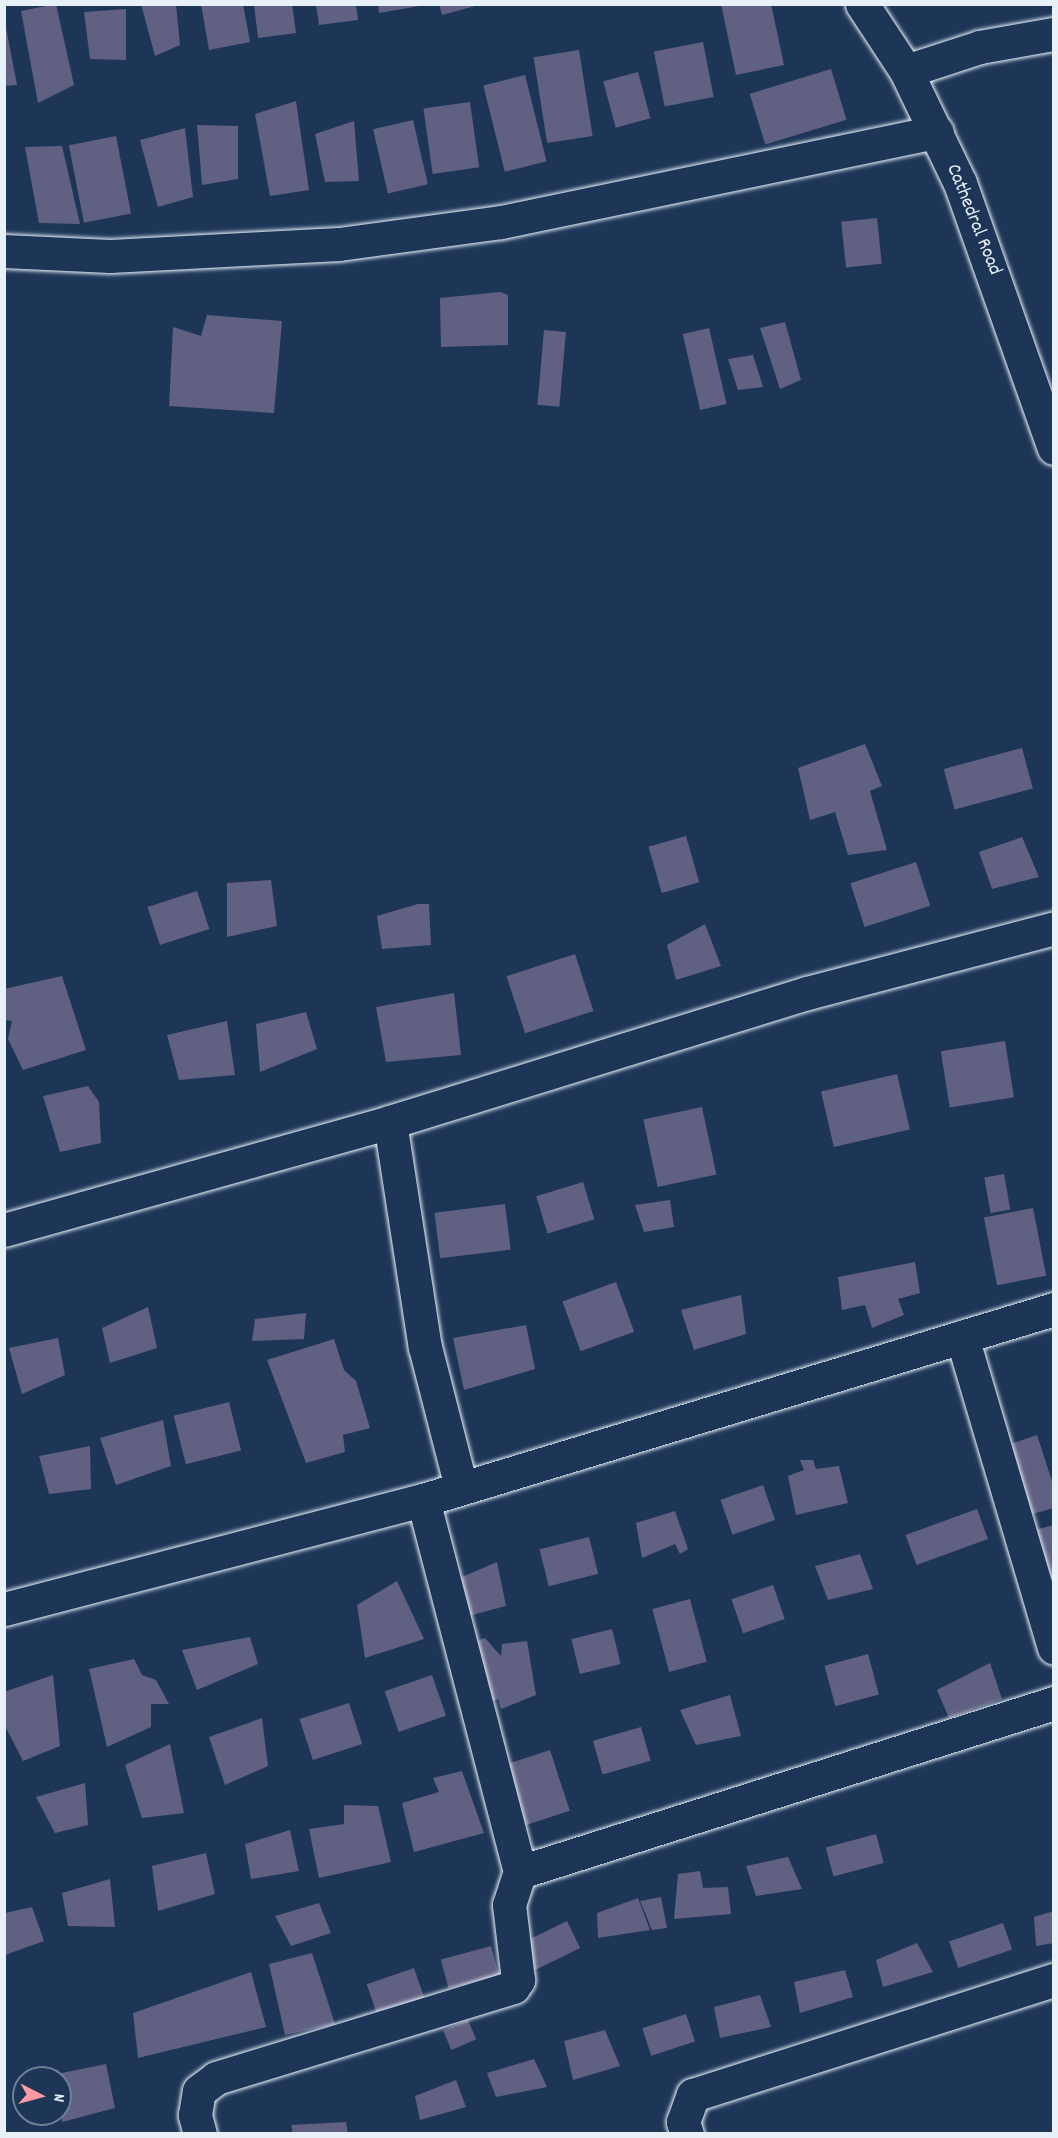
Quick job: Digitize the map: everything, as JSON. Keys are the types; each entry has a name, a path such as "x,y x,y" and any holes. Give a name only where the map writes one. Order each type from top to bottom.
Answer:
{"street":[{"name":"Cathedral Road","path":"862,4 906,71 937,132 990,257 1053,448"},
{"path":"906,71 980,47 1053,34"},
{"path":"4,251 110,256 339,244 501,222 937,132"},
{"path":"4,1230 390,1122 807,993 1053,928"},
{"path":"390,1122 425,1347 461,1487"},
{"path":"4,1609 423,1500 1053,1309"},
{"path":"962,1337 1053,1648"},
{"path":"200,2133 195,2115 199,2091 216,2078 513,1987 518,1971 509,1905 520,1872 423,1500"},
{"path":"520,1872 1053,1703"},
{"path":"687,2133 683,2122 693,2095 1053,1980"}],"building":[{"path":"56,4 74,85 38,103 21,11"},
{"path":"141,4 176,4 180,45 155,56"},
{"path":"201,4 243,4 250,42 209,50"},
{"path":"254,4 292,4 296,33 258,38"},
{"path":"378,4 420,4 420,6 379,13"},
{"path":"439,4 479,4 479,5 442,15"},
{"path":"721,4 771,4 784,65 736,75"},
{"path":"316,5 356,5 358,20 319,25"},
{"path":"126,9 126,60 90,59 84,12"},
{"path":"4,17 17,85 4,86"},
{"path":"703,42 714,97 665,107 654,52"},
{"path":"579,50 593,136 547,143 534,57"},
{"path":"831,69 846,120 765,145 750,94"},
{"path":"638,72 650,118 616,128 603,81"},
{"path":"525,75 547,161 505,172 483,85"},
{"path":"296,101 309,190 270,196 255,114"},
{"path":"470,102 479,167 433,174 423,109"},
{"path":"413,120 428,184 388,194 373,129"},
{"path":"354,121 359,181 325,182 315,134"},
{"path":"197,125 238,126 238,179 202,185"},
{"path":"185,128 193,197 158,207 140,140"},
{"path":"116,136 131,214 84,223 69,145"},
{"path":"62,146 80,224 39,223 25,147"},
{"path":"877,218 882,264 846,268 841,222"},
{"path":"500,292 508,295 508,345 441,347 440,298"},
{"path":"207,315 282,321 274,413 169,406 173,327 201,336"},
{"path":"785,322 801,380 780,389 760,328"},
{"path":"709,328 727,404 700,410 683,334"},
{"path":"544,330 566,332 559,407 537,405"},
{"path":"753,355 763,387 738,390 728,359"},
{"path":"865,744 882,786 870,791 887,850 848,855 835,812 810,820 798,768"},
{"path":"1022,748 1033,789 955,810 944,769"},
{"path":"686,836 699,882 662,893 649,847"},
{"path":"1022,837 1039,877 992,889 979,852"},
{"path":"916,862 930,906 865,927 850,883"},
{"path":"271,880 277,926 227,937 227,883"},
{"path":"197,891 209,929 160,945 148,907"},
{"path":"418,904 429,904 431,945 382,949 377,916"},
{"path":"705,924 721,966 676,980 667,945"},
{"path":"575,954 594,1011 525,1033 507,976"},
{"path":"62,976 86,1050 23,1070 8,1039 12,1021 4,1020 4,989"},
{"path":"454,993 461,1055 386,1062 376,1007"},
{"path":"306,1012 317,1049 260,1072 256,1024"},
{"path":"227,1021 235,1075 179,1080 167,1035"},
{"path":"1005,1041 1014,1097 950,1107 941,1051"},
{"path":"897,1074 910,1130 834,1147 821,1092"},
{"path":"88,1086 99,1102 101,1143 60,1152 43,1096"},
{"path":"702,1107 716,1174 658,1187 643,1119"},
{"path":"1004,1174 1010,1209 991,1213 984,1177"},
{"path":"583,1182 594,1219 548,1234 536,1196"},
{"path":"670,1200 674,1227 644,1232 635,1205"},
{"path":"505,1204 511,1250 440,1258 435,1213"},
{"path":"1033,1208 1046,1276 997,1285 984,1218"},
{"path":"915,1262 920,1293 898,1299 904,1315 872,1328 865,1305 842,1310 838,1277"},
{"path":"616,1282 634,1332 581,1351 562,1301"},
{"path":"741,1295 746,1334 694,1350 681,1310"},
{"path":"148,1307 157,1348 110,1363 102,1328"},
{"path":"306,1313 304,1339 252,1341 255,1319"},
{"path":"526,1325 535,1369 464,1390 453,1338"},
{"path":"58,1338 65,1375 22,1394 9,1348"},
{"path":"334,1339 344,1370 356,1381 370,1428 343,1435 345,1452 306,1463 267,1360"},
{"path":"229,1402 241,1451 186,1464 174,1416"},
{"path":"163,1420 171,1466 116,1485 100,1438"},
{"path":"1037,1435 1054,1487 1054,1508 1025,1516 1002,1447"},
{"path":"90,1446 91,1489 49,1494 39,1456"},
{"path":"800,1460 813,1460 816,1469 839,1466 848,1503 796,1515 788,1476 804,1470"},
{"path":"763,1485 775,1520 732,1535 720,1500"},
{"path":"977,1509 988,1539 917,1565 906,1535"},
{"path":"675,1511 688,1549 680,1554 675,1544 642,1558 636,1523"},
{"path":"1054,1525 1054,1576 1051,1578 1035,1530"},
{"path":"589,1537 598,1574 549,1586 540,1549"},
{"path":"860,1554 873,1589 828,1600 815,1566"},
{"path":"497,1562 506,1606 465,1617 448,1583"},
{"path":"397,1581 424,1639 365,1658 357,1605"},
{"path":"773,1585 785,1619 743,1633 731,1599"},
{"path":"690,1599 707,1662 669,1672 652,1609"},
{"path":"612,1629 621,1664 580,1674 571,1639"},
{"path":"250,1637 258,1664 197,1690 182,1650"},
{"path":"485,1638 501,1656 502,1644 527,1641 536,1695 501,1709 498,1699 479,1705 468,1644"},
{"path":"868,1654 879,1695 835,1706 825,1666"},
{"path":"134,1659 142,1675 156,1680 169,1704 151,1704 151,1727 107,1747 89,1669"},
{"path":"990,1663 1002,1699 949,1718 937,1690"},
{"path":"53,1675 60,1746 23,1761 4,1724 4,1692"},
{"path":"432,1675 446,1716 399,1732 385,1691"},
{"path":"730,1695 741,1736 696,1745 680,1710"},
{"path":"349,1703 362,1744 313,1760 300,1719"},
{"path":"262,1718 268,1766 225,1785 209,1737"},
{"path":"641,1727 651,1761 603,1774 593,1741"},
{"path":"170,1744 184,1813 142,1818 125,1765"},
{"path":"550,1750 570,1811 526,1825 506,1764"},
{"path":"462,1771 484,1833 414,1852 402,1803 439,1792 433,1778"},
{"path":"85,1783 88,1825 55,1833 36,1797"},
{"path":"344,1805 378,1806 391,1862 319,1878 309,1829 344,1824"},
{"path":"290,1830 299,1871 251,1879 245,1844"},
{"path":"876,1834 884,1863 834,1876 826,1847"},
{"path":"206,1853 215,1894 158,1911 152,1866"},
{"path":"788,1857 802,1889 756,1896 746,1866"},
{"path":"700,1871 703,1888 728,1887 731,1914 674,1919 678,1874"},
{"path":"110,1879 115,1927 68,1926 62,1893"},
{"path":"661,1897 667,1928 652,1930 640,1901"},
{"path":"638,1898 650,1930 598,1938 597,1913"},
{"path":"319,1903 331,1933 291,1946 275,1916"},
{"path":"32,1907 44,1941 5,1955 5,1913"},
{"path":"1054,1911 1054,1943 1036,1946 1034,1917"},
{"path":"567,1921 580,1948 532,1972 518,1945"},
{"path":"1003,1923 1012,1949 958,1968 949,1942"},
{"path":"917,1943 933,1972 883,1987 876,1960"},
{"path":"491,1946 499,1975 449,1988 441,1959"},
{"path":"312,1953 335,2024 285,2035 269,1964"},
{"path":"414,1968 425,2000 378,2016 367,1984"},
{"path":"845,1970 853,1997 800,2013 794,1982"},
{"path":"251,1972 266,2027 138,2058 133,2013"},
{"path":"760,1995 771,2027 720,2038 714,2007"},
{"path":"686,2014 695,2042 651,2056 642,2028"},
{"path":"468,2020 476,2039 451,2050 443,2031"},
{"path":"605,2030 620,2066 573,2080 564,2041"},
{"path":"534,2059 547,2087 496,2097 487,2073"},
{"path":"106,2064 115,2108 72,2119 72,2071"},
{"path":"456,2080 466,2107 420,2120 415,2096"},
{"path":"346,2122 348,2134 293,2134 291,2125"}]}
